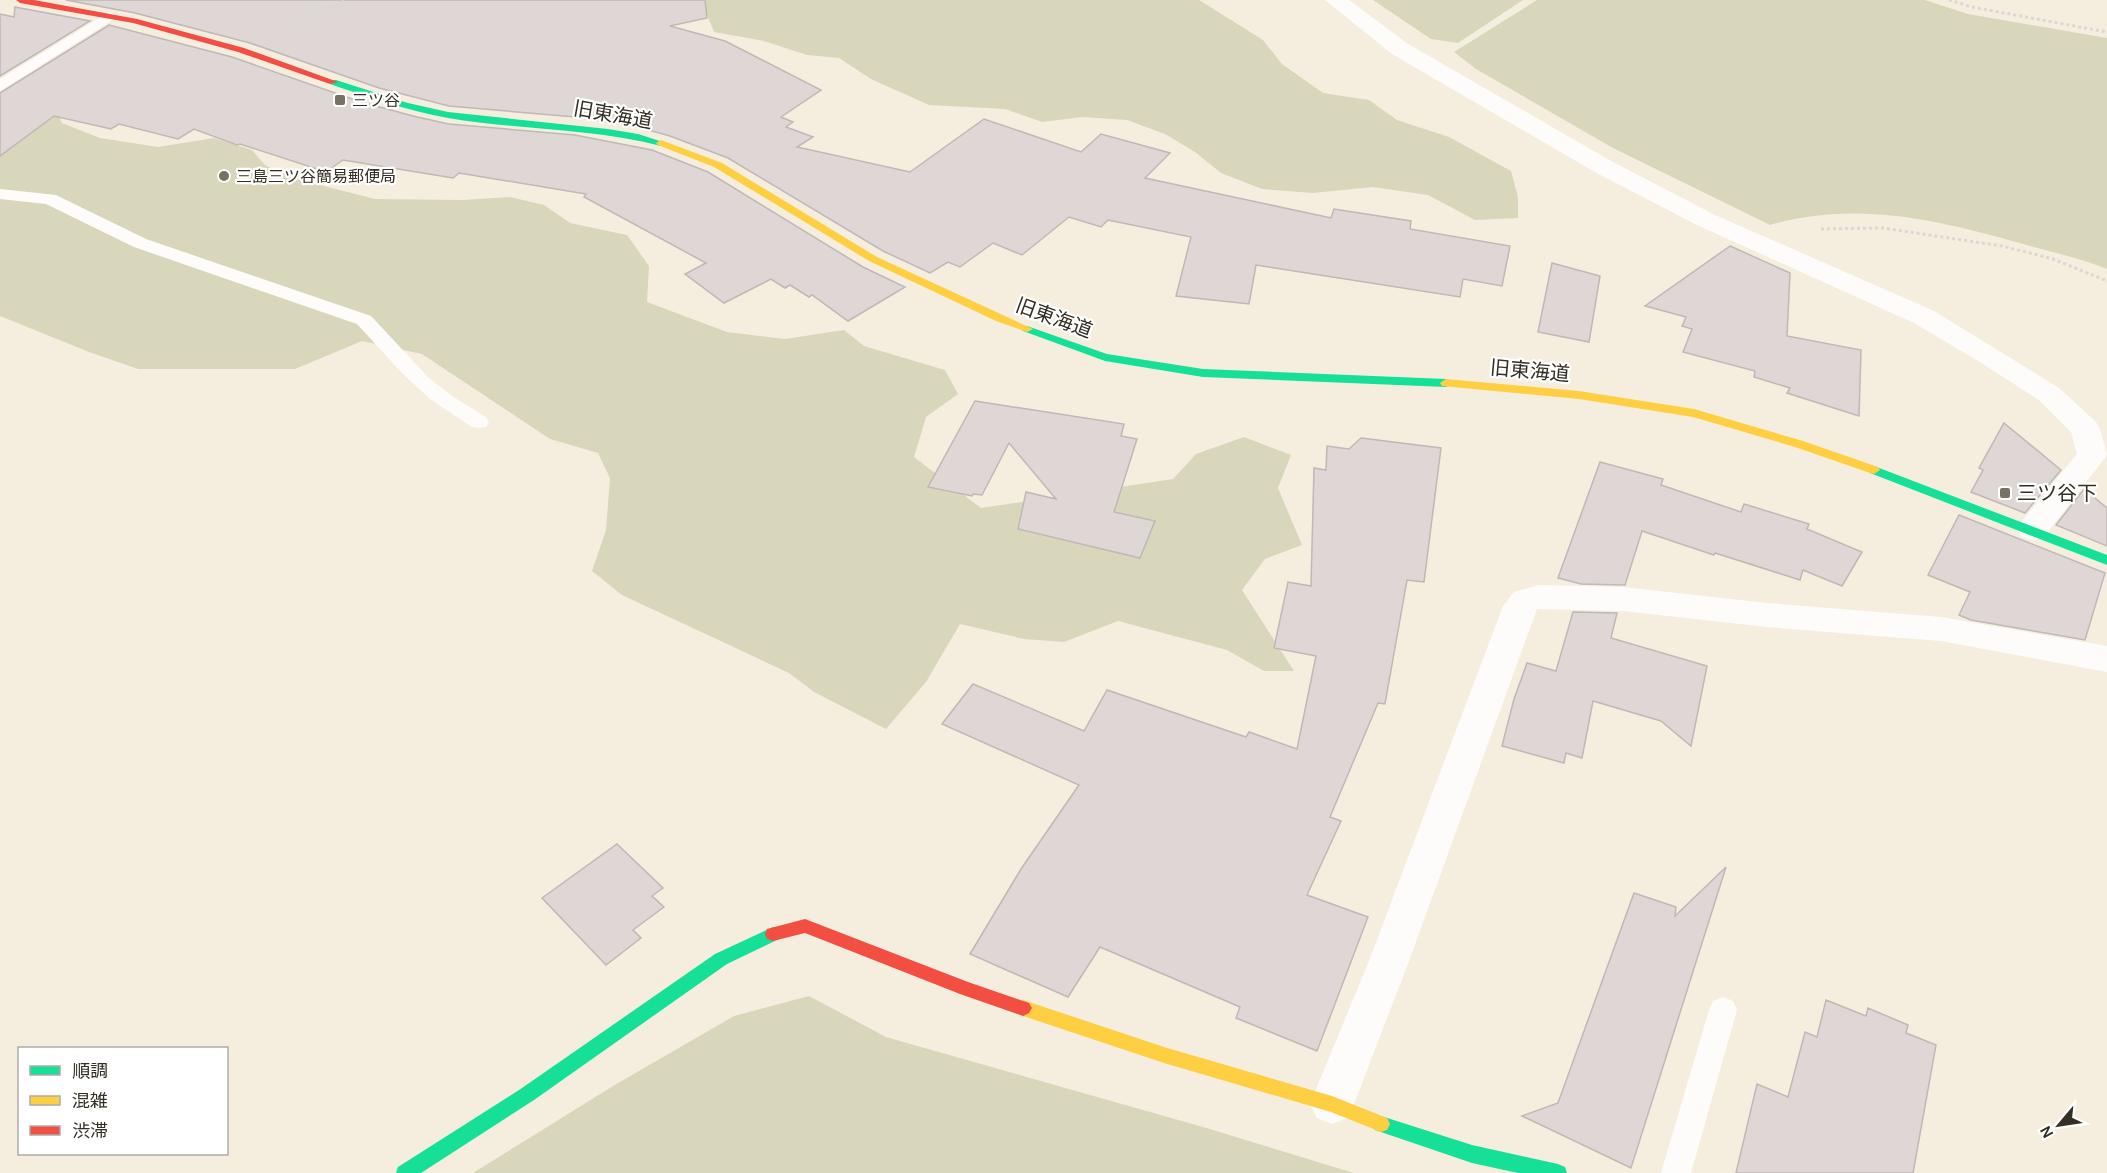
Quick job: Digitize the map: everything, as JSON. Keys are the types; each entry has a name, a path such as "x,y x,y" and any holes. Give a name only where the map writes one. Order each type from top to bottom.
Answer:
{"street":[{"name":"旧東海道","path":"20,0 109,16 241,50 417,108 449,115 575,126 634,135 680,150 718,165 873,259 1000,319 1105,357 1203,373 1418,380 1579,395 1694,413 1875,470 2033,529 2107,560"},
{"path":"1335,0 1400,49 1602,166 1706,220 1934,323 2049,394 2085,429 2092,455 2033,529"},
{"path":"1332,1104 1397,939 1520,606 1526,600 1554,596 1623,599 1767,615 1941,629 2107,659"},
{"path":"405,1173 528,1094 721,959 772,934 805,926 966,989 1164,1055 1332,1104 1413,1136 1472,1154 1558,1173"}],"lane":[{"path":"0,86 109,16"},
{"path":"0,194 50,199 140,243 364,320 414,375 444,401 479,422"},
{"path":"1676,1173 1723,1010"}],"path":[{"path":"241,50 347,0"},
{"path":"1949,0 1972,7 2107,32"},
{"path":"1774,250 1800,234 1813,230 1883,228 2002,246 2053,259 2107,281"}],"green space":[{"path":"694,0 1199,0 1263,40 1282,64 1323,93 1369,100 1397,120 1449,137 1511,171 1518,197 1518,218 1475,220 1428,195 1373,187 1313,193 1262,189 1221,173 1195,152 1165,134 1127,120 1082,117 1042,122 1005,109 929,105 871,79 839,58 807,55 764,41 714,32 706,12"},
{"path":"1373,0 1523,0 1458,43 1431,39"},
{"path":"1537,0 1925,0 1968,14 2107,38 2107,269 2076,258 1960,227 1898,216 1835,214 1770,225 1613,148 1476,69 1454,52"},
{"path":"56,109 62,123 100,138 158,147 214,138 252,150 265,165 293,178 375,199 463,200 510,197 544,205 570,223 627,235 649,266 647,302 727,332 785,339 844,330 864,346 945,370 958,394 926,417 914,457 981,508 1173,479 1196,454 1244,437 1291,455 1278,488 1302,545 1265,559 1242,590 1294,671 1264,671 1227,650 1118,621 1064,642 1024,639 960,624 926,682 886,729 814,692 789,673 622,595 592,571 606,530 610,478 598,453 550,439 422,354 362,341 295,369 138,369 0,316 0,138"},
{"path":"809,996 886,1037 1203,1127 1354,1173 473,1173 613,1086 734,1016"}],"building":[{"path":"66,0 705,0 707,18 670,26 725,41 821,90 781,117 793,122 786,127 813,137 797,147 910,172 984,119 1081,152 1101,134 1170,153 1145,178 1331,218 1334,209 1411,221 1410,229 1510,246 1502,286 1463,279 1460,297 1256,265 1249,304 1176,296 1191,237 1108,220 1101,227 1069,217 1022,255 993,243 960,267 948,262 930,273 883,251 728,158 670,136 634,126 575,117 449,106 379,88 250,43 135,13"},
{"path":"15,7 90,21 0,76 0,14 14,17"},
{"path":"109,25 232,57 361,102 417,117 449,124 575,135 652,150 708,172 863,267 905,287 848,321 812,295 809,297 790,285 785,288 771,279 724,303 685,274 706,263 584,197 586,194 459,173 453,178 343,160 326,172 240,144 237,145 194,129 178,139 119,124 111,129 54,116 0,156 0,93"},
{"path":"1730,246 1790,273 1787,336 1861,350 1859,416 1787,393 1790,388 1754,377 1755,371 1683,352 1692,329 1682,326 1686,317 1645,306"},
{"path":"1552,263 1600,276 1589,342 1538,332"},
{"path":"975,401 1124,424 1121,436 1137,439 1114,512 1155,521 1140,558 1018,529 1026,492 1056,499 1009,443 982,495 973,494 972,496 928,487"},
{"path":"2004,423 2061,470 2025,513 1971,492 1983,470 1979,468"},
{"path":"1361,438 1441,448 1424,582 1407,580 1385,704 1378,703 1330,817 1341,821 1307,895 1368,917 1317,1051 1236,1018 1240,1007 1100,947 1068,997 970,954 1021,869 1079,785 942,724 973,684 1084,731 1107,690 1246,737 1249,732 1297,749 1316,656 1274,648 1288,582 1311,586 1314,468 1326,470 1327,446 1349,449"},
{"path":"1600,462 1663,479 1661,485 1741,512 1744,504 1809,524 1807,529 1862,552 1842,586 1803,570 1800,580 1642,531 1625,585 1581,584 1558,578"},
{"path":"2084,489 2107,508 2107,546 2056,525"},
{"path":"1959,515 2105,573 2085,640 1971,620 1959,615 1970,592 1928,575"},
{"path":"1573,612 1617,613 1611,638 1707,666 1691,746 1661,721 1593,701 1582,758 1566,753 1564,763 1502,746 1514,699 1527,663 1556,671"},
{"path":"617,844 663,888 652,896 664,907 633,930 641,938 606,965 542,898"},
{"path":"1726,867 1631,1168 1522,1116 1558,1103 1634,893 1676,907 1675,916"},
{"path":"1826,1000 1866,1016 1868,1008 1908,1025 1906,1033 1936,1045 1913,1173 1736,1173 1757,1084 1788,1097 1805,1032 1817,1037"}],"traffic: fast":[{"path":"333,82 404,105 448,115 608,131 661,143"},
{"path":"1027,329 1105,357 1203,373 1446,383"},
{"path":"1874,470 2107,560"},
{"path":"405,1173 528,1094 721,959 773,934"},
{"path":"1381,1124 1472,1154 1558,1173"}],"traffic: slow":[{"path":"661,143 718,165 873,259 1000,319 1027,329"},
{"path":"1446,383 1579,395 1694,413 1799,444 1874,470"},
{"path":"1023,1008 1164,1055 1332,1104 1381,1124"}],"traffic: jam":[{"path":"20,0 134,21 241,50 333,82"},
{"path":"773,934 805,926 966,989 1023,1008"}],"place":[{"name":"三ツ谷","path":"340,100"},
{"name":"三島三ツ谷簡易郵便局","path":"224,176"},
{"name":"三ツ谷下","path":"2005,493"}]}
